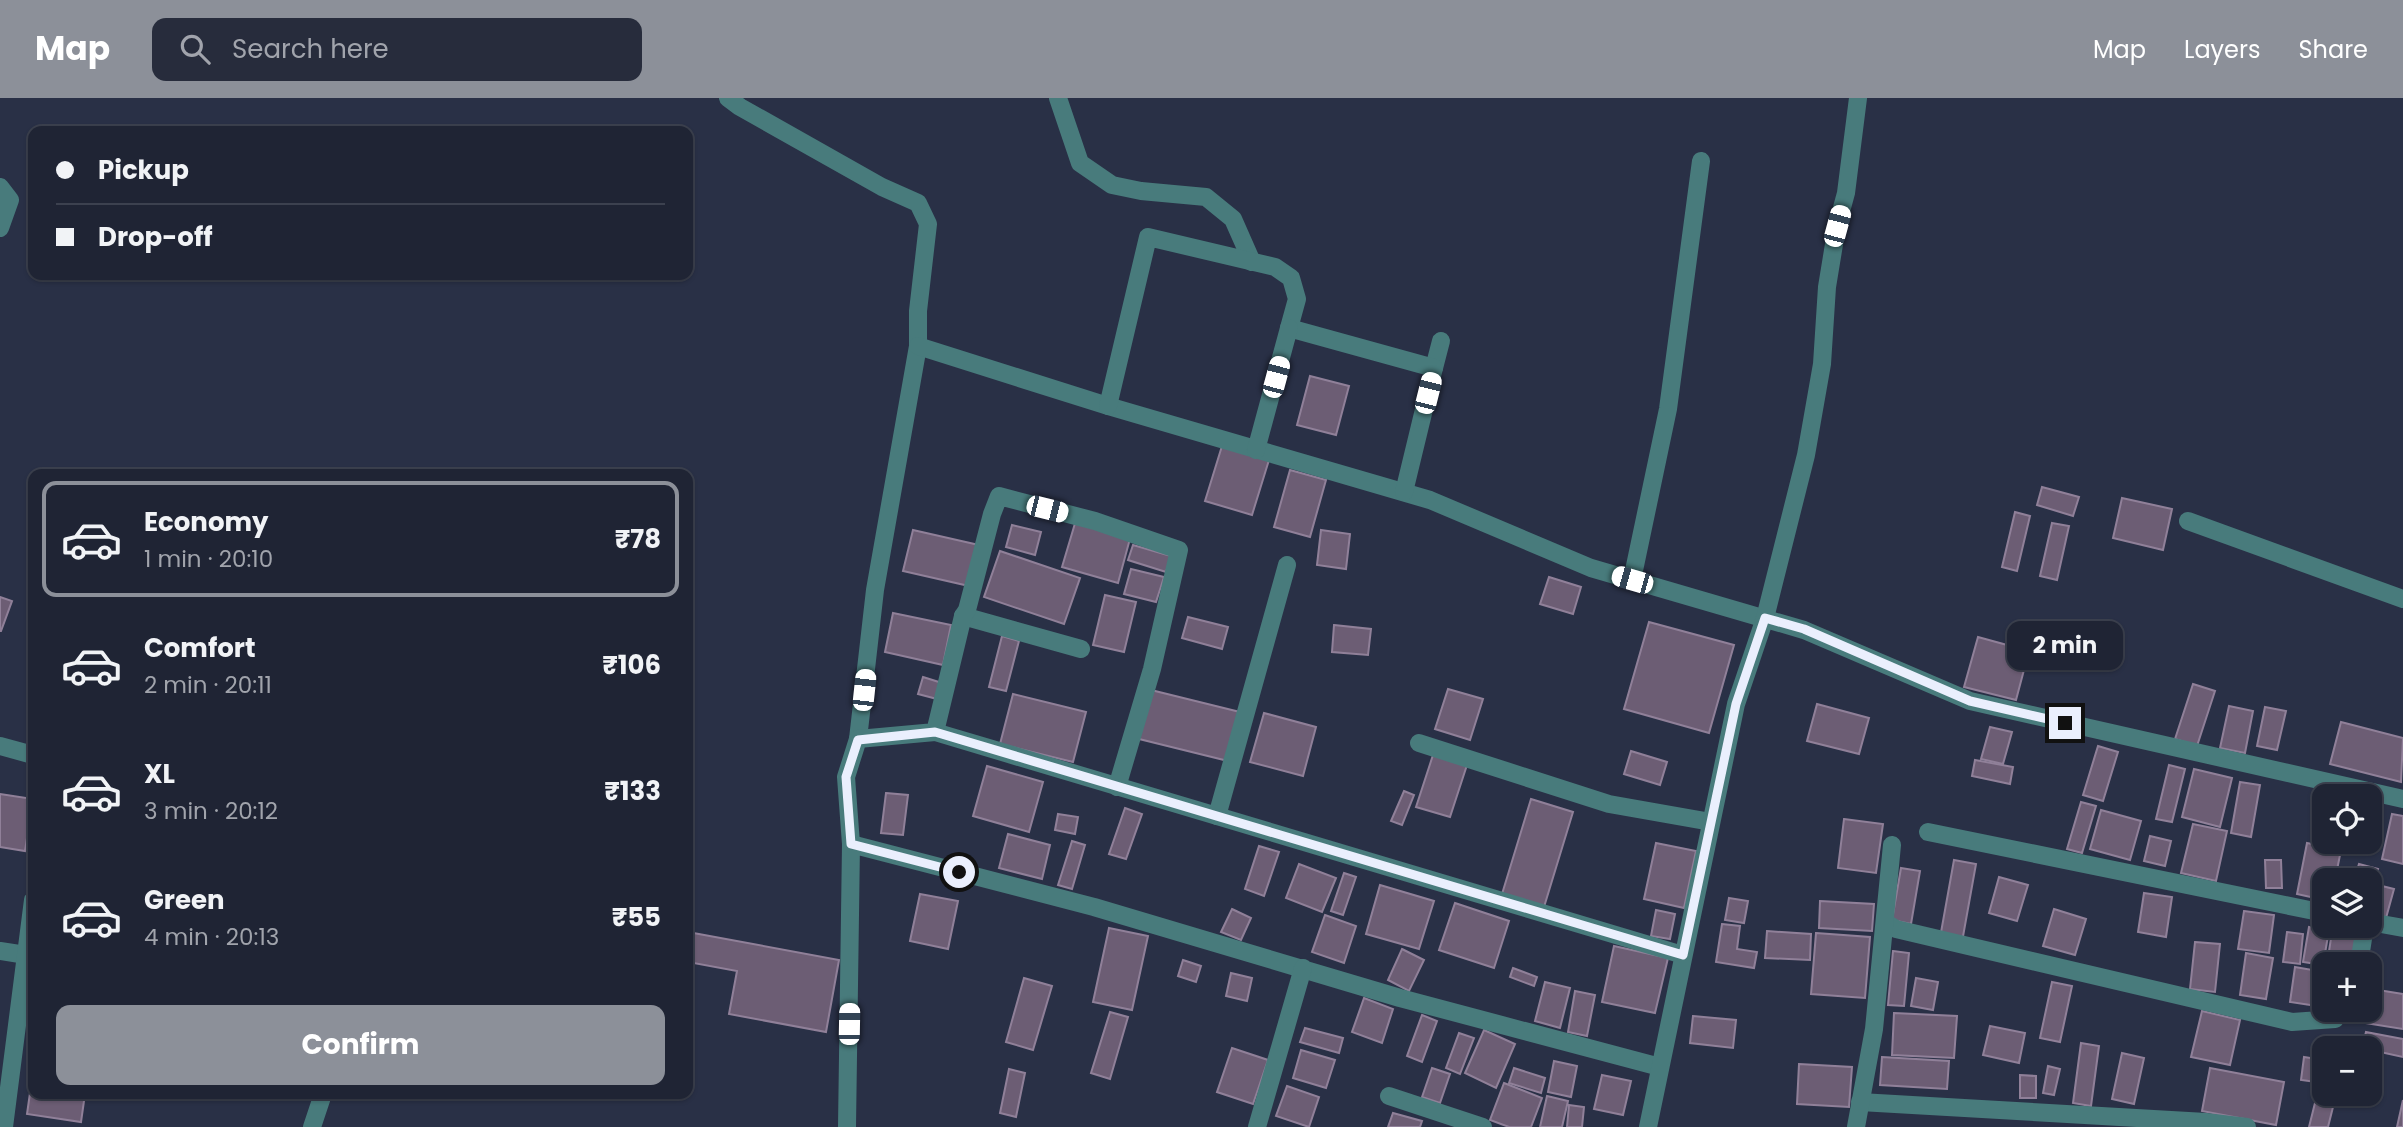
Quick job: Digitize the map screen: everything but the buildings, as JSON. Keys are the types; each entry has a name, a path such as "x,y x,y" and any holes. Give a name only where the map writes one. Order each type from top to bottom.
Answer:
{"street":[{"path":"728,98 882,187 918,203 928,224 918,346 875,590 858,740 846,777 851,844 847,1127"},
{"path":"1058,98 1080,163 1112,185 1141,191 1206,197 1233,219 1252,262"},
{"path":"1648,1127 1736,704 1765,618 1806,455 1820,377 1827,287 1837,226 1846,193 1858,98"},
{"path":"1632,580 1668,409 1701,161"},
{"path":"0,187 9,200 0,228"},
{"path":"1108,406 1148,237 1275,267 1291,278 1297,299 1256,450"},
{"path":"1289,328 1434,368"},
{"path":"1404,492 1441,341"},
{"path":"918,346 1108,406 1430,500 1591,568 1804,629 1970,701 2403,799"},
{"path":"935,732 964,616 999,496 1095,521 1179,550 1152,669 1117,787"},
{"path":"2188,521 2403,600"},
{"path":"1217,816 1287,565"},
{"path":"964,616 1081,649"},
{"path":"858,740 935,732 1683,955"},
{"path":"1419,743 1609,804 1711,822"},
{"path":"0,746 28,754"},
{"path":"1928,832 2312,911"},
{"path":"851,844 1094,907 1400,998 1660,1067"},
{"path":"1856,1127 1874,1029 1892,845"},
{"path":"1886,923 1896,929 2292,1022 2312,1021"},
{"path":"2382,925 2403,929"},
{"path":"4,1127 28,939"},
{"path":"0,951 26,955"},
{"path":"1257,1127 1303,968"},
{"path":"1389,1096 1483,1127"},
{"path":"312,1127 321,1099"},
{"path":"1860,1102 2206,1122 2247,1127"}],"route":[{"path":"959,872 851,844 846,777 858,740 935,732 1683,955 1736,704 1765,618 1804,629 1970,701 2065,723"}]}
